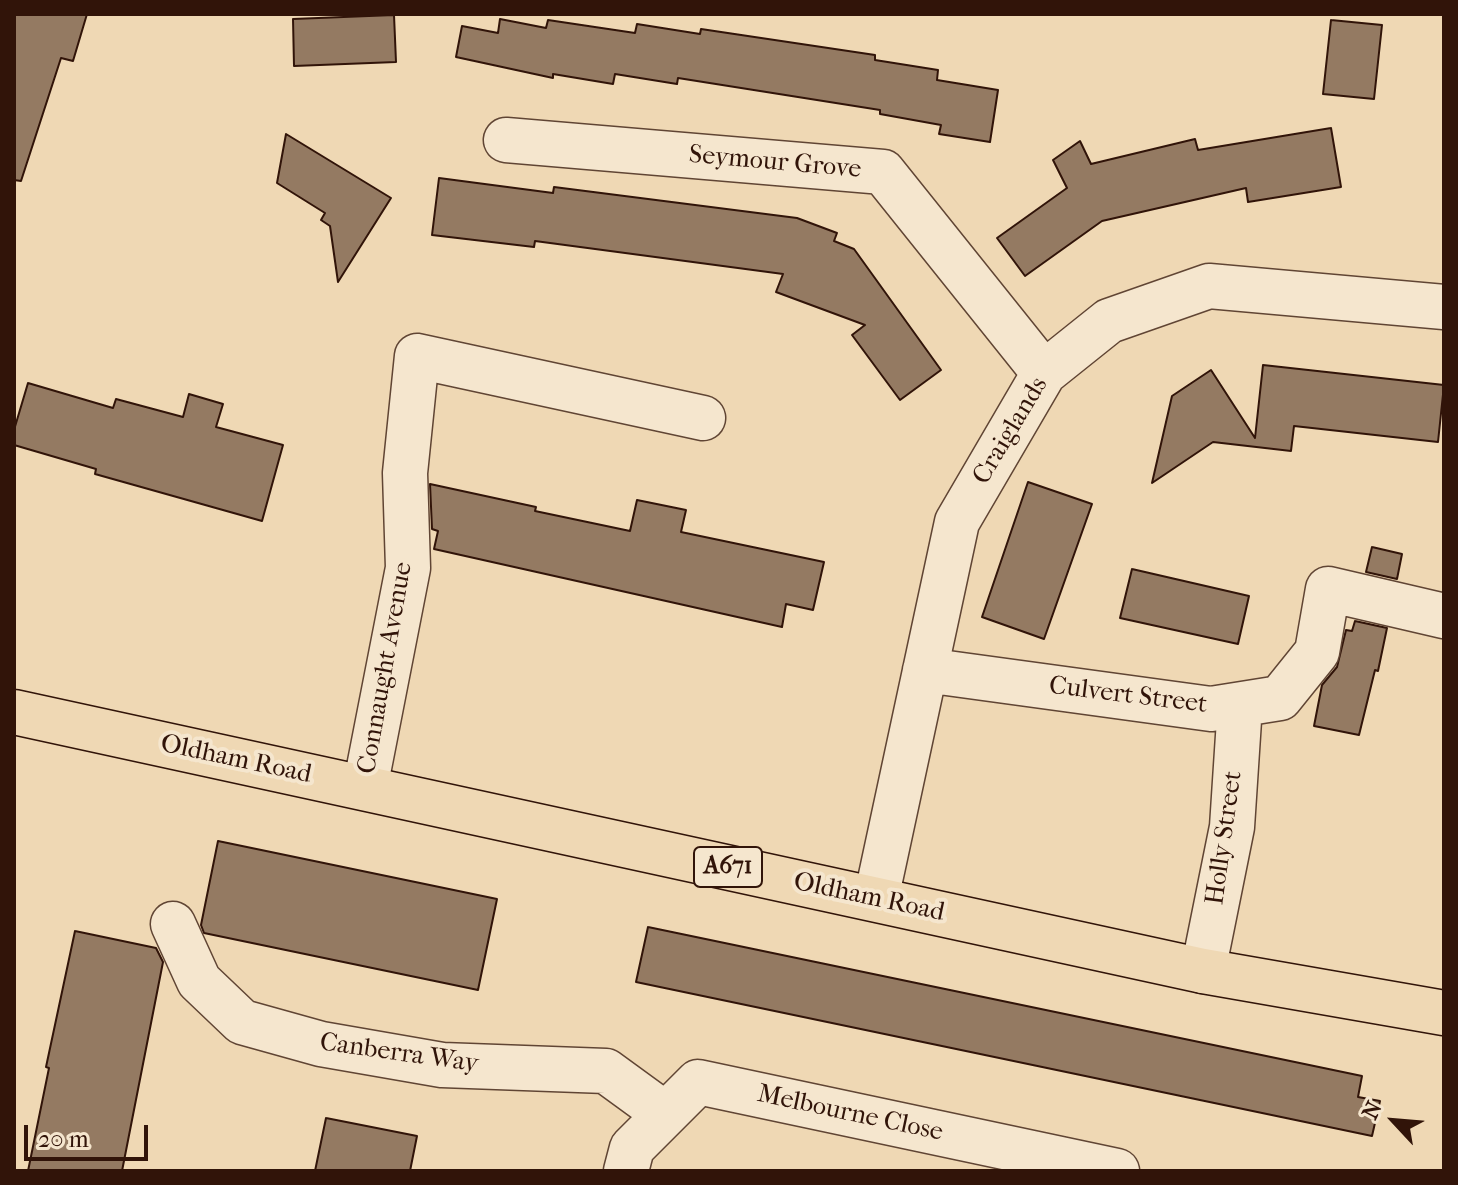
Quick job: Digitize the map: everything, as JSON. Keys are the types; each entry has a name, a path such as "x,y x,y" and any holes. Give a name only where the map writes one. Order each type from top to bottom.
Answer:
{"main road":[{"name":"Oldham Road","path":"14,712 1203,971 1444,1013"}],"street":[{"name":"Seymour Grove","path":"506,140 883,172 1044,373"},
{"name":"Craiglands","path":"876,899 957,522 1044,373 1109,321 1209,286 1444,306"},
{"name":"Connaught Avenue","path":"365,788 408,568 405,473 417,356 703,418"},
{"name":"Culvert Street","path":"925,670 1211,709 1280,698 1317,652 1328,589 1444,616"},
{"name":"Holly Street","path":"1203,971 1232,827 1240,705"},
{"name":"Canberra Way","path":"173,924 199,981 242,1022 321,1044 442,1065 606,1071 665,1114"},
{"name":"Melbourne Close","path":"626,1171 632,1148 698,1082 1117,1171"}],"building":[{"path":"14,14 87,14 73,61 61,58 21,181 14,180"},
{"path":"394,15 396,62 294,66 293,19"},
{"path":"500,19 546,28 548,20 635,33 637,24 700,34 701,29 875,55 875,60 938,70 937,80 998,90 990,142 939,134 941,125 880,114 880,110 678,78 677,84 615,74 613,84 553,74 553,78 456,57 462,26 498,33"},
{"path":"1331,20 1382,25 1374,99 1323,94"},
{"path":"1331,128 1341,187 1248,202 1246,188 1102,221 1025,276 997,238 1067,188 1053,160 1080,141 1091,164 1195,139 1198,150"},
{"path":"286,134 391,198 338,282 330,226 321,220 325,213 277,183"},
{"path":"439,178 553,193 554,187 797,218 837,233 834,241 854,249 941,370 900,400 852,335 865,325 776,292 783,274 535,241 534,247 432,235"},
{"path":"1263,365 1444,385 1438,442 1294,426 1291,451 1213,442 1152,483 1172,396 1211,370 1255,438"},
{"path":"28,383 113,408 116,399 183,417 189,394 223,404 216,427 283,445 262,521 95,474 96,469 14,445 14,430"},
{"path":"1028,482 1092,504 1044,639 982,617"},
{"path":"430,484 630,531 637,500 686,510 681,532 824,562 813,610 786,604 782,627 434,549 438,531 432,529"},
{"path":"1372,547 1402,554 1397,579 1366,572"},
{"path":"1132,569 1249,596 1238,644 1120,618"},
{"path":"1355,621 1387,628 1359,735 1314,726 1322,685 1337,667 1346,630 1352,631"},
{"path":"218,841 497,899 478,990 204,933 201,925"},
{"path":"648,927 1362,1076 1358,1097 1380,1101 1372,1136 636,982"},
{"path":"75,931 156,948 163,962 122,1171 28,1171 49,1068 46,1067"},
{"path":"326,1118 417,1136 410,1171 315,1171"}]}
